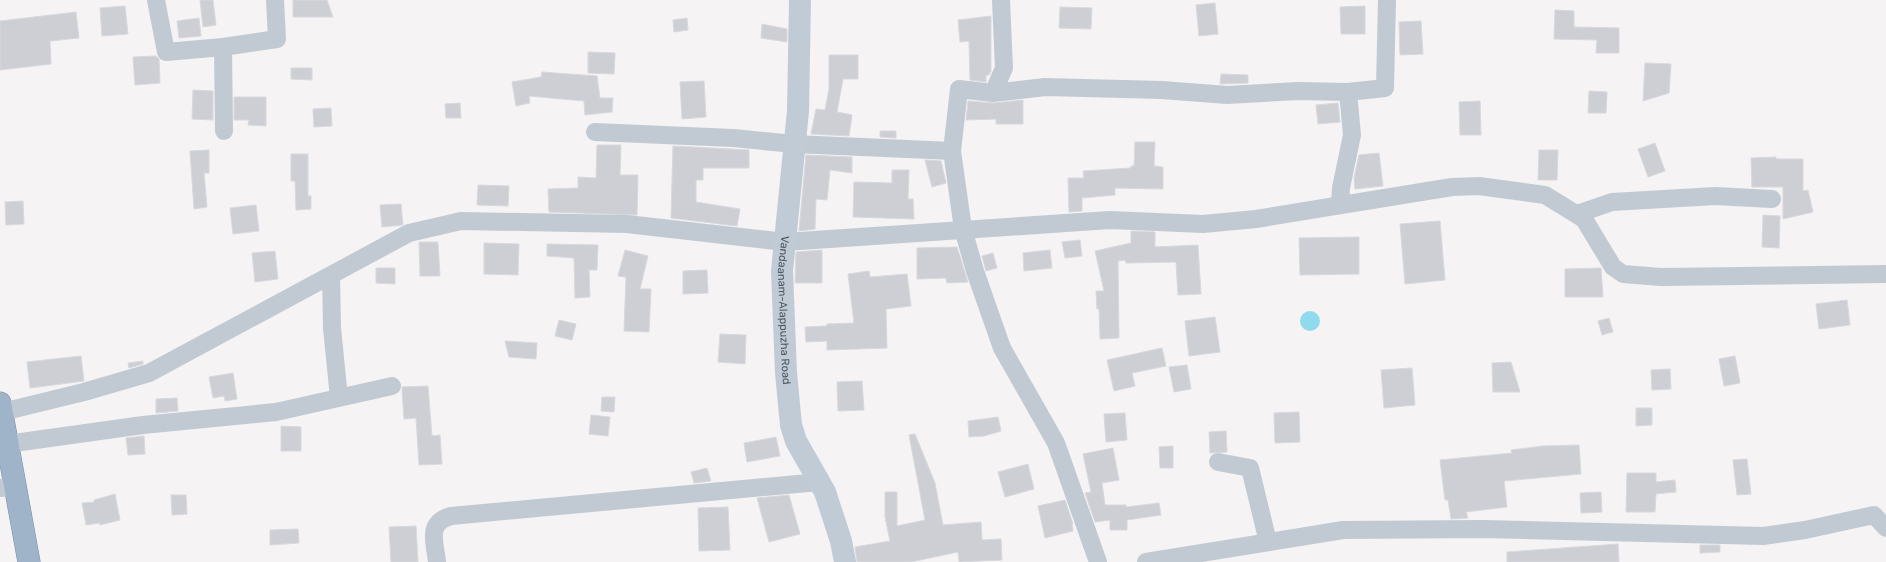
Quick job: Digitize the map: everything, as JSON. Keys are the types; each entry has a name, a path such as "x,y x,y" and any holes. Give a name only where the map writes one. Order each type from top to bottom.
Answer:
{"highway":[{"path":"1,408 7,444 8,488 29,562"}],"main road":[{"name":"Vandaanam-Alappuzha Road","path":"800,0 798,111 782,271 786,372 790,425 796,441 825,492 841,541 845,562"}],"street":[{"path":"156,0 166,52 223,48 277,39 275,0"},
{"path":"992,94 1004,68 1001,0"},
{"path":"1098,562 1056,444 1002,348 975,271 963,229 952,151 959,89 992,94 1045,87 1162,90 1227,95 1298,91 1348,92 1385,88 1387,0"},
{"path":"223,48 224,131"},
{"path":"1340,205 1340,188 1352,135 1348,92"},
{"path":"596,132 733,138 794,144 952,151"},
{"path":"1,408 84,392 149,373 409,233 461,221 627,224 785,242 1110,220 1203,224 1256,219 1452,187 1479,186 1545,195 1577,214 1584,219 1595,234 1613,267 1623,274 1661,277 1886,274"},
{"path":"1577,214 1612,202 1715,196 1772,199"},
{"path":"331,275 332,328 339,398"},
{"path":"7,444 143,425 276,412 392,386"},
{"path":"1218,462 1250,468 1268,542"},
{"path":"437,562 433,533 435,526 441,519 451,516 819,482"},
{"path":"1146,562 1343,530 1482,529 1763,536 1805,530 1874,515 1886,528"}],"water":[{"path":"1310,311 1317,314 1320,321 1317,328 1310,331 1303,328 1300,321 1303,314"}],"building":[{"path":"200,0 213,0 216,25 203,27"},
{"path":"293,0 327,0 333,17 293,17"},
{"path":"1215,3 1218,34 1199,36 1196,5"},
{"path":"125,6 128,34 102,36 100,8"},
{"path":"1365,6 1365,34 1341,34 1340,7"},
{"path":"1060,7 1092,8 1091,29 1059,28"},
{"path":"1555,10 1574,11 1574,27 1619,28 1619,53 1596,53 1597,40 1554,39"},
{"path":"76,12 79,38 50,41 51,64 0,70 0,21"},
{"path":"991,16 991,71 989,75 986,75 986,82 970,80 969,41 960,42 958,20"},
{"path":"199,18 201,36 179,38 177,21"},
{"path":"687,18 688,30 674,32 673,20"},
{"path":"1421,21 1423,54 1400,55 1399,22"},
{"path":"762,24 787,29 787,42 761,38"},
{"path":"588,52 615,53 614,74 588,73"},
{"path":"829,55 858,55 858,79 843,79 837,112 852,115 849,136 811,134 816,109 825,110 829,89"},
{"path":"156,56 159,59 160,83 135,85 133,57"},
{"path":"1645,63 1671,64 1669,93 1643,101"},
{"path":"291,68 312,68 312,80 291,79"},
{"path":"542,72 597,76 600,98 613,98 612,112 585,115 584,101 529,96 530,103 516,106 512,82 541,77"},
{"path":"1221,74 1248,75 1248,83 1220,84"},
{"path":"704,81 706,117 682,119 680,82"},
{"path":"193,90 213,91 213,120 192,119"},
{"path":"1589,91 1607,92 1606,113 1588,113"},
{"path":"234,97 266,97 266,126 248,125 249,120 234,120"},
{"path":"1023,100 1023,124 996,124 996,119 966,120 968,101 994,103"},
{"path":"1480,101 1481,135 1460,135 1459,102"},
{"path":"460,103 461,118 446,118 445,104"},
{"path":"1338,103 1340,122 1318,124 1316,105"},
{"path":"331,108 332,126 314,127 313,109"},
{"path":"880,131 896,131 896,138 880,137"},
{"path":"1135,142 1155,142 1154,166 1163,167 1163,189 1115,188 1115,195 1082,198 1082,211 1069,212 1068,178 1084,178 1083,171 1131,168 1131,166 1134,166"},
{"path":"1655,143 1665,171 1648,177 1638,149"},
{"path":"597,145 621,145 620,175 638,175 637,215 549,212 548,189 578,188 578,177 596,178"},
{"path":"673,146 749,150 749,168 703,168 703,180 696,180 696,202 740,209 737,226 671,218"},
{"path":"209,150 209,173 204,173 207,207 194,209 190,151"},
{"path":"1539,150 1558,150 1557,180 1538,180"},
{"path":"1379,153 1383,186 1355,189 1354,178 1359,155"},
{"path":"291,154 308,154 308,196 311,196 311,209 296,210 295,181 291,181"},
{"path":"806,155 852,157 852,173 830,170 827,200 816,199 815,229 799,231"},
{"path":"1776,157 1776,159 1803,159 1803,191 1808,190 1813,212 1783,219 1783,187 1752,187 1751,158"},
{"path":"925,160 941,161 946,183 932,187"},
{"path":"892,170 909,170 908,199 913,199 914,219 853,217 854,182 892,183"},
{"path":"478,185 509,186 508,206 477,205"},
{"path":"23,201 24,224 6,225 5,202"},
{"path":"401,204 403,225 382,227 380,205"},
{"path":"256,205 259,231 233,234 230,208"},
{"path":"1763,215 1780,216 1779,248 1762,247"},
{"path":"1440,221 1445,280 1405,284 1400,224"},
{"path":"1131,231 1155,232 1155,247 1198,245 1201,294 1178,295 1176,262 1126,263 1125,260 1118,261 1119,338 1100,339 1099,309 1097,309 1096,291 1104,291 1095,251 1131,243"},
{"path":"1359,237 1359,274 1300,275 1299,238"},
{"path":"1080,240 1082,256 1065,258 1062,242"},
{"path":"419,242 438,242 440,276 420,276"},
{"path":"484,243 519,244 518,275 484,274"},
{"path":"547,244 598,245 597,270 589,270 590,297 575,298 574,258 547,256"},
{"path":"957,247 968,282 947,283 946,278 917,279 917,248"},
{"path":"625,250 648,256 640,289 651,289 649,332 624,331 626,277 618,276"},
{"path":"822,250 822,283 795,283 796,252"},
{"path":"1050,250 1052,268 1024,271 1023,253"},
{"path":"275,251 278,279 255,282 252,253"},
{"path":"993,253 997,268 986,271 982,256"},
{"path":"376,268 395,268 395,284 376,283"},
{"path":"1601,268 1603,297 1565,297 1565,269"},
{"path":"707,270 708,293 683,294 683,271"},
{"path":"869,271 870,277 907,274 911,306 886,309 887,348 827,350 827,341 806,342 805,327 827,326 827,324 854,323 848,274"},
{"path":"1847,300 1850,325 1819,329 1816,304"},
{"path":"1215,317 1220,352 1189,356 1185,321"},
{"path":"1609,318 1613,332 1602,335 1598,321"},
{"path":"559,320 576,324 572,340 555,336"},
{"path":"720,334 746,335 745,364 718,362"},
{"path":"505,341 537,343 536,359 509,357"},
{"path":"1162,348 1166,366 1132,373 1135,386 1114,391 1107,360"},
{"path":"81,356 84,381 30,388 27,362"},
{"path":"1735,356 1740,383 1724,386 1719,359"},
{"path":"143,361 143,364 129,368 128,363"},
{"path":"1511,362 1520,392 1493,392 1492,363"},
{"path":"1187,365 1191,389 1174,392 1169,367"},
{"path":"1412,368 1415,405 1384,408 1381,370"},
{"path":"1670,369 1671,389 1652,390 1651,370"},
{"path":"233,373 237,399 225,401 224,396 213,398 209,377"},
{"path":"862,381 864,410 838,411 837,382"},
{"path":"428,386 432,436 440,435 442,464 419,465 416,418 404,419 402,387"},
{"path":"602,397 615,397 614,412 601,411"},
{"path":"177,398 178,411 156,413 156,399"},
{"path":"1636,408 1652,408 1652,425 1636,426"},
{"path":"1299,412 1300,442 1275,443 1274,413"},
{"path":"1125,413 1127,440 1106,442 1104,414"},
{"path":"591,415 610,417 608,436 589,434"},
{"path":"998,417 1001,431 984,436 969,437 968,421"},
{"path":"281,426 301,427 301,451 281,451"},
{"path":"1226,431 1227,452 1210,453 1209,432"},
{"path":"915,434 935,483 943,525 981,522 982,540 1001,539 1002,560 959,562 958,552 911,562 857,562 855,547 890,541 885,517 885,492 897,492 897,526 925,520 909,435"},
{"path":"144,436 145,454 128,455 126,438"},
{"path":"776,437 780,456 747,462 744,443"},
{"path":"1579,445 1581,474 1504,481 1507,507 1466,512 1468,518 1451,519 1448,500 1445,500 1440,460 1512,453 1511,450 1543,446"},
{"path":"1173,446 1173,468 1160,468 1159,447"},
{"path":"1113,448 1119,480 1102,483 1105,505 1126,505 1126,507 1159,503 1161,515 1127,520 1127,530 1110,530 1110,520 1095,522 1085,493 1091,492 1083,454"},
{"path":"1747,459 1751,494 1737,495 1733,460"},
{"path":"1028,464 1034,489 1005,497 998,472"},
{"path":"707,468 711,481 694,483 691,472"},
{"path":"1627,473 1656,473 1656,482 1675,480 1676,492 1656,494 1655,512 1626,512"},
{"path":"1601,492 1602,512 1581,513 1580,493"},
{"path":"115,494 120,520 100,525 100,523 86,525 82,503 94,502 94,500"},
{"path":"171,495 186,495 187,514 172,515"},
{"path":"789,495 800,534 769,542 757,498"},
{"path":"1065,500 1073,524 1073,531 1045,538 1038,506"},
{"path":"728,507 730,550 699,551 698,508"},
{"path":"416,526 418,562 391,562 389,527"},
{"path":"298,529 299,543 270,545 270,530"},
{"path":"1618,544 1619,562 1507,562 1507,552"},
{"path":"1700,545 1720,545 1720,552 1700,553"}]}
